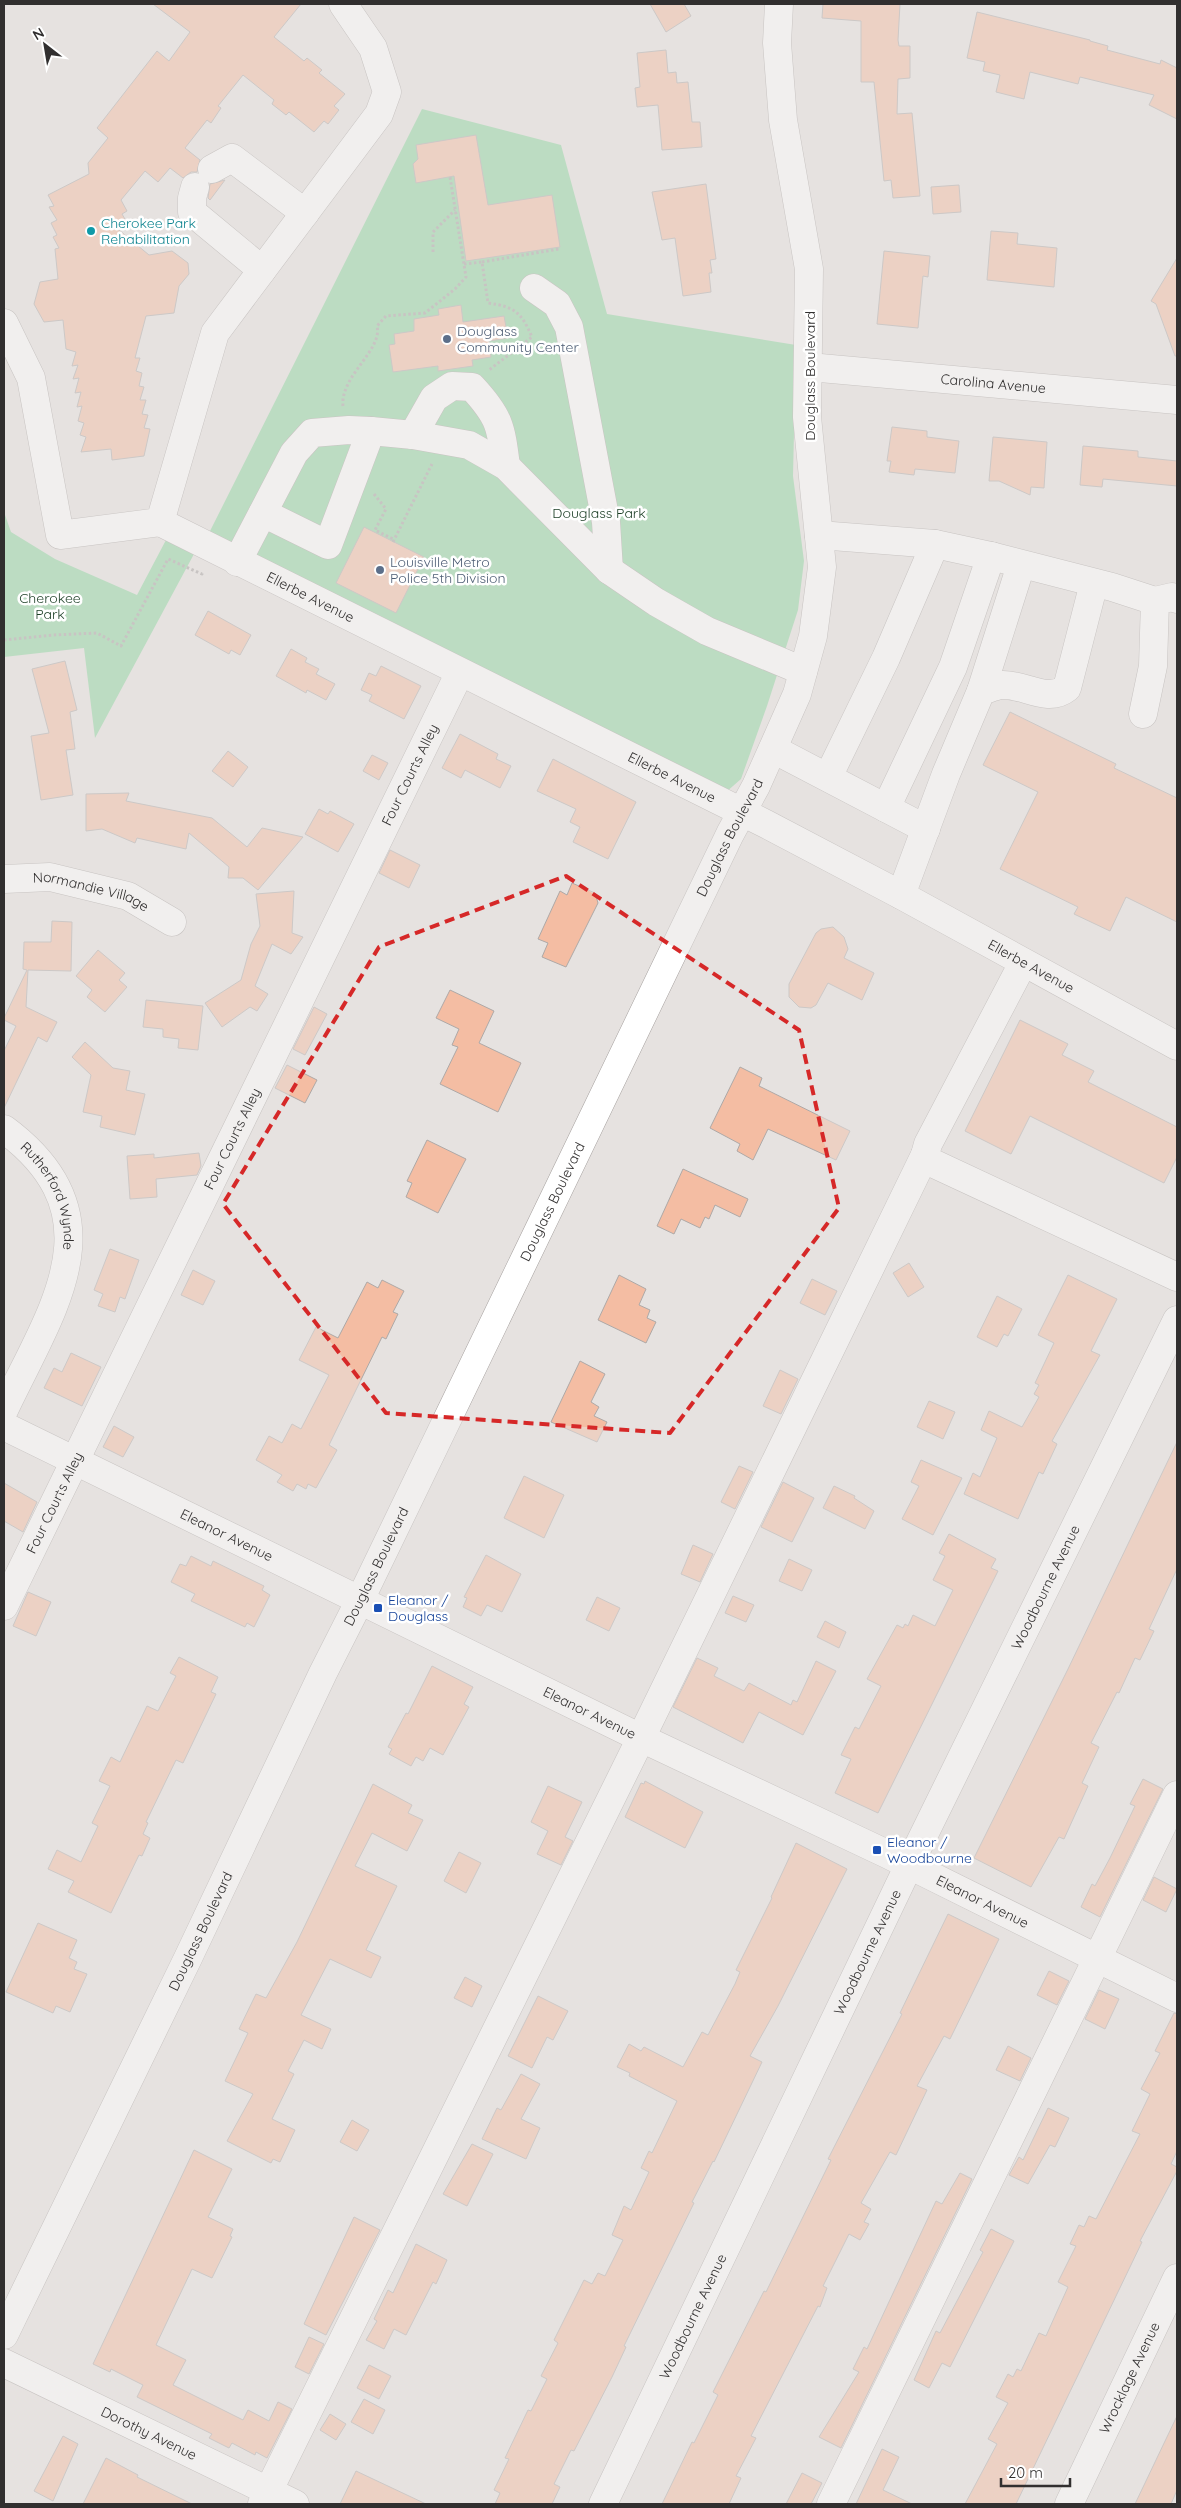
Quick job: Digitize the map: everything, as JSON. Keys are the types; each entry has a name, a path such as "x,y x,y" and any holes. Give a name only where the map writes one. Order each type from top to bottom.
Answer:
{"street":[{"path":"4,323 31,378 60,535 160,522 215,333 379,114 387,92 373,48 343,4"},
{"name":"Douglass Boulevard","path":"4,2335 184,1967 323,1673 773,749 797,694 813,636 822,567 808,417 809,270 783,120 777,44 779,4"},
{"path":"262,270 192,212 192,198 203,178 232,158 305,213"},
{"path":"534,288 557,304 568,327 606,522 609,570"},
{"name":"Carolina Avenue","path":"809,367 1177,400"},
{"path":"413,435 434,398 452,386 472,387 486,402 501,427 506,466"},
{"path":"263,513 328,545 358,431"},
{"path":"237,562 294,452 312,433 358,431 413,435 469,444 506,466 609,570 656,602 707,631 803,671"},
{"name":"Ellerbe Avenue","path":"160,522 742,812 901,895 1023,964 1177,1046"},
{"path":"820,535 935,544 1166,600 1143,714"},
{"path":"828,777 886,658 935,544"},
{"path":"886,808 953,667 990,556"},
{"path":"901,895 946,774 982,691 1021,565"},
{"path":"982,691 1002,685 1027,688 1045,695 1059,694 1067,688 1094,583"},
{"name":"Four Courts Alley","path":"4,1606 460,672"},
{"path":"773,749 926,829"},
{"name":"Normandie Village","path":"4,879 40,876 128,896 172,922"},
{"path":"265,2498 642,1738 925,1155 928,1144 1023,964"},
{"name":"Rutherford Wynde","path":"4,1128 30,1152 56,1188 67,1224 69,1246 65,1276 58,1301 32,1357 4,1410"},
{"path":"925,1155 926,1160 932,1165 1177,1277"},
{"name":"Woodbourne Avenue","path":"603,2504 909,1865 1177,1320"},
{"name":"Eleanor Avenue","path":"4,1426 642,1738 909,1865 1177,1998"},
{"path":"831,2504 1099,1959 1177,1795"},
{"name":"Wrocklage Avenue","path":"1069,2504 1177,2278"},
{"name":"Dorothy Avenue","path":"4,2363 265,2498 295,2504"}],"path":[{"path":"358,431 342,399 345,388 375,343 379,333 377,326 386,316 425,313 455,289 466,277 450,177"},
{"path":"433,252 433,232 455,209"},
{"path":"464,264 558,249"},
{"path":"482,262 488,303 507,306 518,313 524,318 532,337 487,372"},
{"path":"374,494 386,509 375,530 394,541 431,468 440,440"},
{"path":"4,640 97,633 121,646 168,559 202,574 213,549"}],"highlighted area":[{"path":"566,876 799,1030 839,1208 670,1433 386,1413 223,1204 379,947"}],"green space":[{"name":"Douglass Park","path":"422,109 561,145 607,314 796,345 793,476 804,561 798,610 741,779 725,793 207,537"},
{"name":"Cherokee Park","path":"4,512 11,532 55,559 137,595 166,540 194,554 95,738 84,648 4,657"}],"building":[{"name":"Cherokee Park Rehabilitation","path":"153,4 301,4 274,37 304,61 307,58 322,70 319,73 345,94 334,106 339,110 328,124 324,121 314,132 289,112 286,115 272,104 274,100 243,75 218,106 221,108 211,123 207,120 185,148 200,160 197,172 191,172 183,178 170,168 158,182 145,171 121,200 127,211 122,214 129,226 119,230 149,255 172,251 188,263 189,274 179,286 174,313 146,316 135,358 140,358 136,371 142,373 139,386 144,387 140,400 146,400 142,414 148,415 144,428 150,429 144,456 112,460 111,449 81,452 86,437 80,435 84,423 78,421 82,406 77,407 81,392 75,393 79,378 73,379 78,365 72,366 76,352 66,349 63,320 44,322 34,304 40,282 58,279 55,249 59,248 53,237 57,235 51,223 57,220 49,207 54,206 48,195 89,174 88,163 108,138 97,128 157,51 169,61 190,32"},
{"path":"650,4 684,4 691,16 666,32"},
{"path":"823,4 900,4 898,40 899,46 910,46 910,78 898,79 897,114 912,113 920,196 893,198 891,180 884,181 874,82 861,82 861,21 822,18"},
{"path":"977,12 1090,40 1108,46 1107,50 1160,64 1161,60 1177,68 1177,119 1149,105 1154,95 1080,77 1078,84 1030,72 1024,99 996,92 1000,75 983,71 985,62 967,58"},
{"path":"666,50 668,73 676,72 677,83 688,82 692,122 700,122 702,147 662,150 658,105 637,107 635,88 640,87 637,53"},
{"path":"476,135 488,205 552,195 560,247 466,261 454,176 416,183 413,164 418,159 416,145"},
{"path":"225,180 210,200 208,198 210,184"},
{"path":"706,184 716,259 710,260 712,273 709,273 711,292 683,296 675,238 662,240 652,192"},
{"path":"959,185 961,212 933,214 931,187"},
{"path":"991,231 1018,233 1017,244 1057,248 1054,287 987,280"},
{"path":"884,251 930,256 928,277 923,276 918,328 877,324"},
{"path":"1177,258 1177,356 1175,356 1156,304 1151,301"},
{"name":"Douglass Community Center","path":"461,305 463,322 504,316 508,338 489,341 491,357 472,360 473,366 438,371 438,366 393,372 389,345 395,344 394,334 414,331 414,319 439,315 438,309"},
{"path":"892,427 927,431 927,437 959,441 955,473 915,469 914,475 889,472 891,461 887,461"},
{"path":"993,437 1047,442 1044,488 1031,487 1030,495 999,481 989,481"},
{"path":"1083,446 1138,451 1138,457 1177,461 1177,486 1103,479 1102,487 1080,485"},
{"name":"Louisville Metro Police 5th Division","path":"364,527 424,557 396,613 336,583"},
{"path":"208,611 251,635 240,655 231,650 229,654 195,635"},
{"path":"291,649 307,658 305,662 319,669 316,674 335,684 326,700 307,690 306,693 276,676"},
{"path":"65,661 77,710 70,712 75,749 66,750 73,795 41,800 31,736 49,733 32,669"},
{"path":"381,666 421,686 404,719 369,701 372,695 361,690 369,673 376,676"},
{"path":"1010,712 1116,764 1114,768 1177,798 1177,922 1126,897 1110,931 1074,914 1078,907 1000,869 1038,792 983,765"},
{"path":"460,734 498,754 496,759 511,766 500,788 465,770 461,778 442,768"},
{"path":"228,751 248,767 233,787 212,771"},
{"path":"372,755 388,763 379,780 363,771"},
{"path":"553,759 636,802 608,859 573,842 580,827 570,822 576,809 537,791"},
{"path":"129,793 126,801 212,818 247,847 262,828 303,837 258,890 243,878 228,878 229,867 189,833 186,849 137,838 135,843 102,829 86,831 86,794"},
{"path":"319,809 328,814 330,811 354,824 338,852 305,834"},
{"path":"390,850 420,865 409,888 379,873"},
{"path":"572,883 595,893 598,903 566,967 542,957 548,943 538,939 560,891 567,895"},
{"path":"294,891 292,933 303,937 291,954 272,944 255,986 268,994 257,1011 250,1007 222,1027 205,1003 241,980 251,944 260,926 256,894"},
{"path":"52,921 72,922 71,971 28,970 26,1007 57,1022 47,1042 38,1037 4,1108 4,1051 16,1026 4,1020 4,1018 27,970 23,969 24,942 51,942"},
{"path":"833,927 844,937 848,949 844,958 874,973 862,1000 828,983 816,1005 811,1008 799,1007 789,997 789,984 816,933 821,929"},
{"path":"98,950 125,973 119,980 127,987 105,1012 87,997 92,990 76,976"},
{"path":"450,990 494,1011 479,1043 521,1063 498,1112 440,1084 458,1047 452,1045 459,1029 436,1018"},
{"path":"146,1000 203,1006 198,1050 178,1048 179,1039 163,1037 163,1029 143,1027"},
{"path":"314,1007 327,1014 305,1055 293,1049"},
{"path":"1020,1020 1068,1044 1062,1055 1094,1071 1088,1082 1177,1127 1177,1157 1164,1183 1030,1116 1011,1154 965,1131"},
{"path":"85,1042 113,1068 130,1071 126,1090 145,1094 135,1135 100,1127 102,1116 83,1112 91,1075 72,1057"},
{"path":"287,1065 317,1080 305,1103 275,1088"},
{"path":"740,1067 762,1078 759,1086 850,1131 836,1160 768,1129 753,1160 737,1151 740,1144 710,1128"},
{"path":"427,1140 466,1159 438,1213 406,1197 412,1183 407,1181"},
{"path":"199,1153 201,1166 197,1175 156,1179 157,1197 130,1199 127,1156 154,1154 154,1158"},
{"path":"683,1169 748,1199 740,1217 715,1205 709,1219 705,1217 700,1228 681,1219 674,1234 657,1226"},
{"path":"110,1249 139,1260 125,1299 120,1297 115,1312 98,1306 103,1294 94,1290"},
{"path":"909,1263 924,1287 908,1297 893,1273"},
{"path":"193,1270 215,1281 203,1305 181,1295"},
{"path":"619,1275 646,1289 639,1305 650,1310 647,1318 656,1322 646,1343 598,1320"},
{"path":"1068,1275 1117,1299 1091,1351 1100,1355 1052,1441 1057,1444 1043,1474 1039,1472 1018,1519 964,1494 973,1473 980,1477 997,1438 981,1430 989,1411 1022,1427 1039,1397 1034,1394 1039,1385 1035,1383 1054,1343 1038,1335"},
{"path":"812,1279 837,1291 825,1315 800,1303"},
{"path":"382,1280 404,1291 393,1312 398,1314 386,1339 382,1337 329,1445 337,1450 316,1488 308,1484 306,1489 297,1484 293,1491 277,1482 282,1475 256,1460 269,1436 282,1443 292,1424 301,1429 329,1375 299,1360 316,1327 338,1338 367,1282 378,1288"},
{"path":"997,1296 1022,1309 1008,1336 1004,1334 997,1347 977,1337"},
{"path":"71,1353 101,1367 82,1406 44,1388 54,1368 62,1372"},
{"path":"580,1361 605,1374 591,1402 599,1407 594,1416 607,1422 597,1442 551,1422"},
{"path":"780,1370 798,1379 781,1414 763,1406"},
{"path":"929,1401 955,1412 943,1439 917,1427"},
{"path":"114,1426 134,1437 123,1457 103,1447"},
{"path":"1177,1442 1177,1569 1149,1629 1154,1631 1140,1660 1135,1658 1119,1693 1117,1692 1091,1743 1099,1747 1082,1783 1088,1786 1064,1839 1059,1837 1031,1887 974,1858 1068,1669"},
{"path":"921,1460 962,1478 933,1535 902,1519 919,1486 911,1482"},
{"path":"739,1466 753,1472 735,1509 721,1502"},
{"path":"524,1476 564,1495 544,1538 504,1518"},
{"path":"783,1482 814,1498 792,1542 761,1527"},
{"path":"4,1483 37,1502 23,1532 4,1521"},
{"path":"834,1486 855,1496 854,1498 874,1511 865,1529 823,1508"},
{"path":"949,1534 996,1559 991,1568 998,1571 878,1813 835,1793 851,1759 841,1755 855,1727 859,1729 881,1686 867,1679 897,1625 903,1628 905,1624 908,1626 913,1615 935,1626 953,1590 933,1580 945,1556 939,1553"},
{"path":"693,1545 713,1554 700,1582 681,1574"},
{"path":"486,1555 521,1574 502,1612 487,1605 481,1616 463,1607 467,1598 464,1597"},
{"path":"191,1556 211,1566 213,1561 264,1586 262,1590 270,1595 254,1627 247,1623 245,1627 191,1601 195,1594 171,1582 180,1564 186,1566"},
{"path":"789,1559 812,1570 802,1591 779,1581"},
{"path":"28,1592 51,1602 36,1636 13,1626"},
{"path":"733,1596 754,1605 746,1622 725,1613"},
{"path":"597,1597 620,1608 609,1631 586,1620"},
{"path":"825,1621 846,1632 839,1648 817,1637"},
{"path":"179,1657 218,1677 211,1692 216,1694 183,1763 176,1760 146,1822 148,1823 143,1834 150,1838 142,1856 139,1855 111,1913 68,1892 74,1881 48,1869 57,1850 81,1862 98,1826 92,1823 110,1786 99,1781 111,1757 120,1762 147,1706 158,1711 176,1676 170,1673"},
{"path":"697,1658 718,1668 714,1676 744,1691 749,1683 791,1705 793,1700 797,1702 816,1661 836,1671 803,1735 759,1712 743,1743 673,1707"},
{"path":"432,1666 473,1687 464,1704 469,1707 443,1755 430,1748 423,1761 416,1757 411,1766 389,1754 392,1749 388,1747 406,1713 408,1714"},
{"path":"1143,1779 1163,1789 1100,1917 1081,1907 1092,1884 1095,1886 1110,1858 1135,1806 1130,1804"},
{"path":"645,1781 703,1812 685,1848 625,1817 641,1783 644,1784"},
{"path":"373,1784 412,1805 408,1813 423,1820 407,1851 372,1833 355,1866 397,1886 366,1950 381,1957 371,1978 330,1959 301,2015 331,2029 322,2049 304,2040 288,2071 294,2074 272,2119 295,2130 280,2162 273,2159 271,2163 227,2141 253,2094 225,2081 248,2033 239,2029 256,1994 266,1998 297,1942"},
{"path":"548,1786 582,1802 565,1837 573,1841 561,1865 537,1854 548,1831 531,1822"},
{"path":"796,1843 847,1869 778,2006 750,2056 762,2062 714,2162 692,2202 694,2203 624,2346 626,2347 612,2377 574,2451 571,2450 554,2484 560,2487 552,2504 495,2504 500,2493 494,2490 509,2459 505,2458 528,2410 531,2411 547,2379 541,2376 558,2343 554,2340 584,2280 592,2284 598,2273 605,2276 623,2240 612,2235 624,2206 631,2210 649,2172 641,2168 649,2151 652,2153 677,2101 629,2076 630,2073 617,2067 629,2044 641,2051 644,2047 683,2067 702,2032 708,2035 735,1984 740,1972 736,1970 772,1898"},
{"path":"459,1852 481,1863 466,1893 444,1881"},
{"path":"1154,1877 1177,1889 1166,1912 1143,1900"},
{"path":"948,1914 999,1939 950,2039 944,2036 917,2086 927,2090 896,2155 890,2152 861,2203 871,2209 864,2222 869,2224 860,2240 849,2234 823,2286 827,2288 820,2307 818,2306 751,2436 756,2438 736,2476 741,2478 729,2504 662,2504 692,2442 694,2443 718,2395 713,2392 764,2291 766,2292 831,2160 828,2159 902,2014 900,2013"},
{"path":"38,1923 77,1940 69,1958 77,1962 74,1969 87,1974 70,2012 56,2006 53,2013 6,1992"},
{"path":"1049,1971 1069,1981 1057,2005 1037,1995"},
{"path":"465,1977 482,1986 472,2007 454,1998"},
{"path":"1099,1990 1119,1999 1105,2029 1085,2019"},
{"path":"538,1996 568,2011 553,2040 547,2037 532,2068 508,2056"},
{"path":"1174,2013 1177,2014 1177,2151 1171,2164 1177,2167 1177,2171 1140,2241 1142,2242 1016,2504 965,2504 997,2444 988,2439 1008,2403 996,2397 1008,2374 1013,2377 1017,2369 1021,2371 1039,2333 1046,2336 1068,2287 1058,2282 1076,2246 1070,2244 1079,2225 1084,2227 1089,2216 1096,2219 1140,2134 1132,2131 1150,2094 1141,2089 1160,2053 1155,2051"},
{"path":"1008,2046 1031,2058 1020,2081 996,2070"},
{"path":"521,2074 540,2084 521,2119 540,2128 526,2159 482,2139 497,2108 501,2110"},
{"path":"1048,2108 1069,2118 1055,2147 1050,2145 1028,2184 1009,2175 1019,2157 1023,2160"},
{"path":"352,2120 369,2130 357,2151 340,2142"},
{"path":"472,2144 493,2154 467,2206 443,2194"},
{"path":"194,2150 232,2169 208,2217 233,2229 230,2236 232,2237 212,2278 192,2269 156,2345 186,2360 173,2385 243,2420 248,2410 269,2421 278,2402 292,2409 267,2458 256,2452 255,2455 232,2443 229,2448 209,2438 212,2434 137,2397 143,2385 111,2369 110,2372 93,2364"},
{"path":"960,2173 972,2179 841,2448 819,2437 859,2372 853,2369 864,2347 867,2349 936,2201 942,2204"},
{"path":"354,2217 380,2230 326,2335 304,2324"},
{"path":"991,2229 1014,2241 950,2367 942,2363 929,2388 914,2380 936,2331 940,2333 983,2252 980,2250"},
{"path":"416,2244 447,2260 436,2284 433,2282 406,2335 394,2329 384,2349 366,2340 377,2321 374,2319 388,2290 393,2293"},
{"path":"309,2337 324,2344 309,2374 295,2367"},
{"path":"369,2365 391,2376 379,2399 357,2388"},
{"path":"364,2399 385,2410 373,2434 351,2422"},
{"path":"330,2414 346,2424 336,2440 320,2430"},
{"path":"1177,2416 1177,2490 1171,2504 1135,2504"},
{"path":"63,2436 78,2444 53,2501 34,2491"},
{"path":"882,2449 899,2457 883,2490 912,2504 856,2504"},
{"path":"106,2458 138,2475 137,2477 192,2504 83,2504"},
{"path":"356,2471 426,2504 340,2504"},
{"path":"802,2473 822,2483 811,2504 786,2504"}],"place":[{"name":"Cherokee Park Rehabilitation","path":"91,231"},
{"name":"Douglass Community Center","path":"447,339"},
{"name":"Louisville Metro Police 5th Division","path":"380,570"},
{"name":"Eleanor / Douglass","path":"378,1608"},
{"name":"Eleanor / Woodbourne","path":"877,1850"}]}
